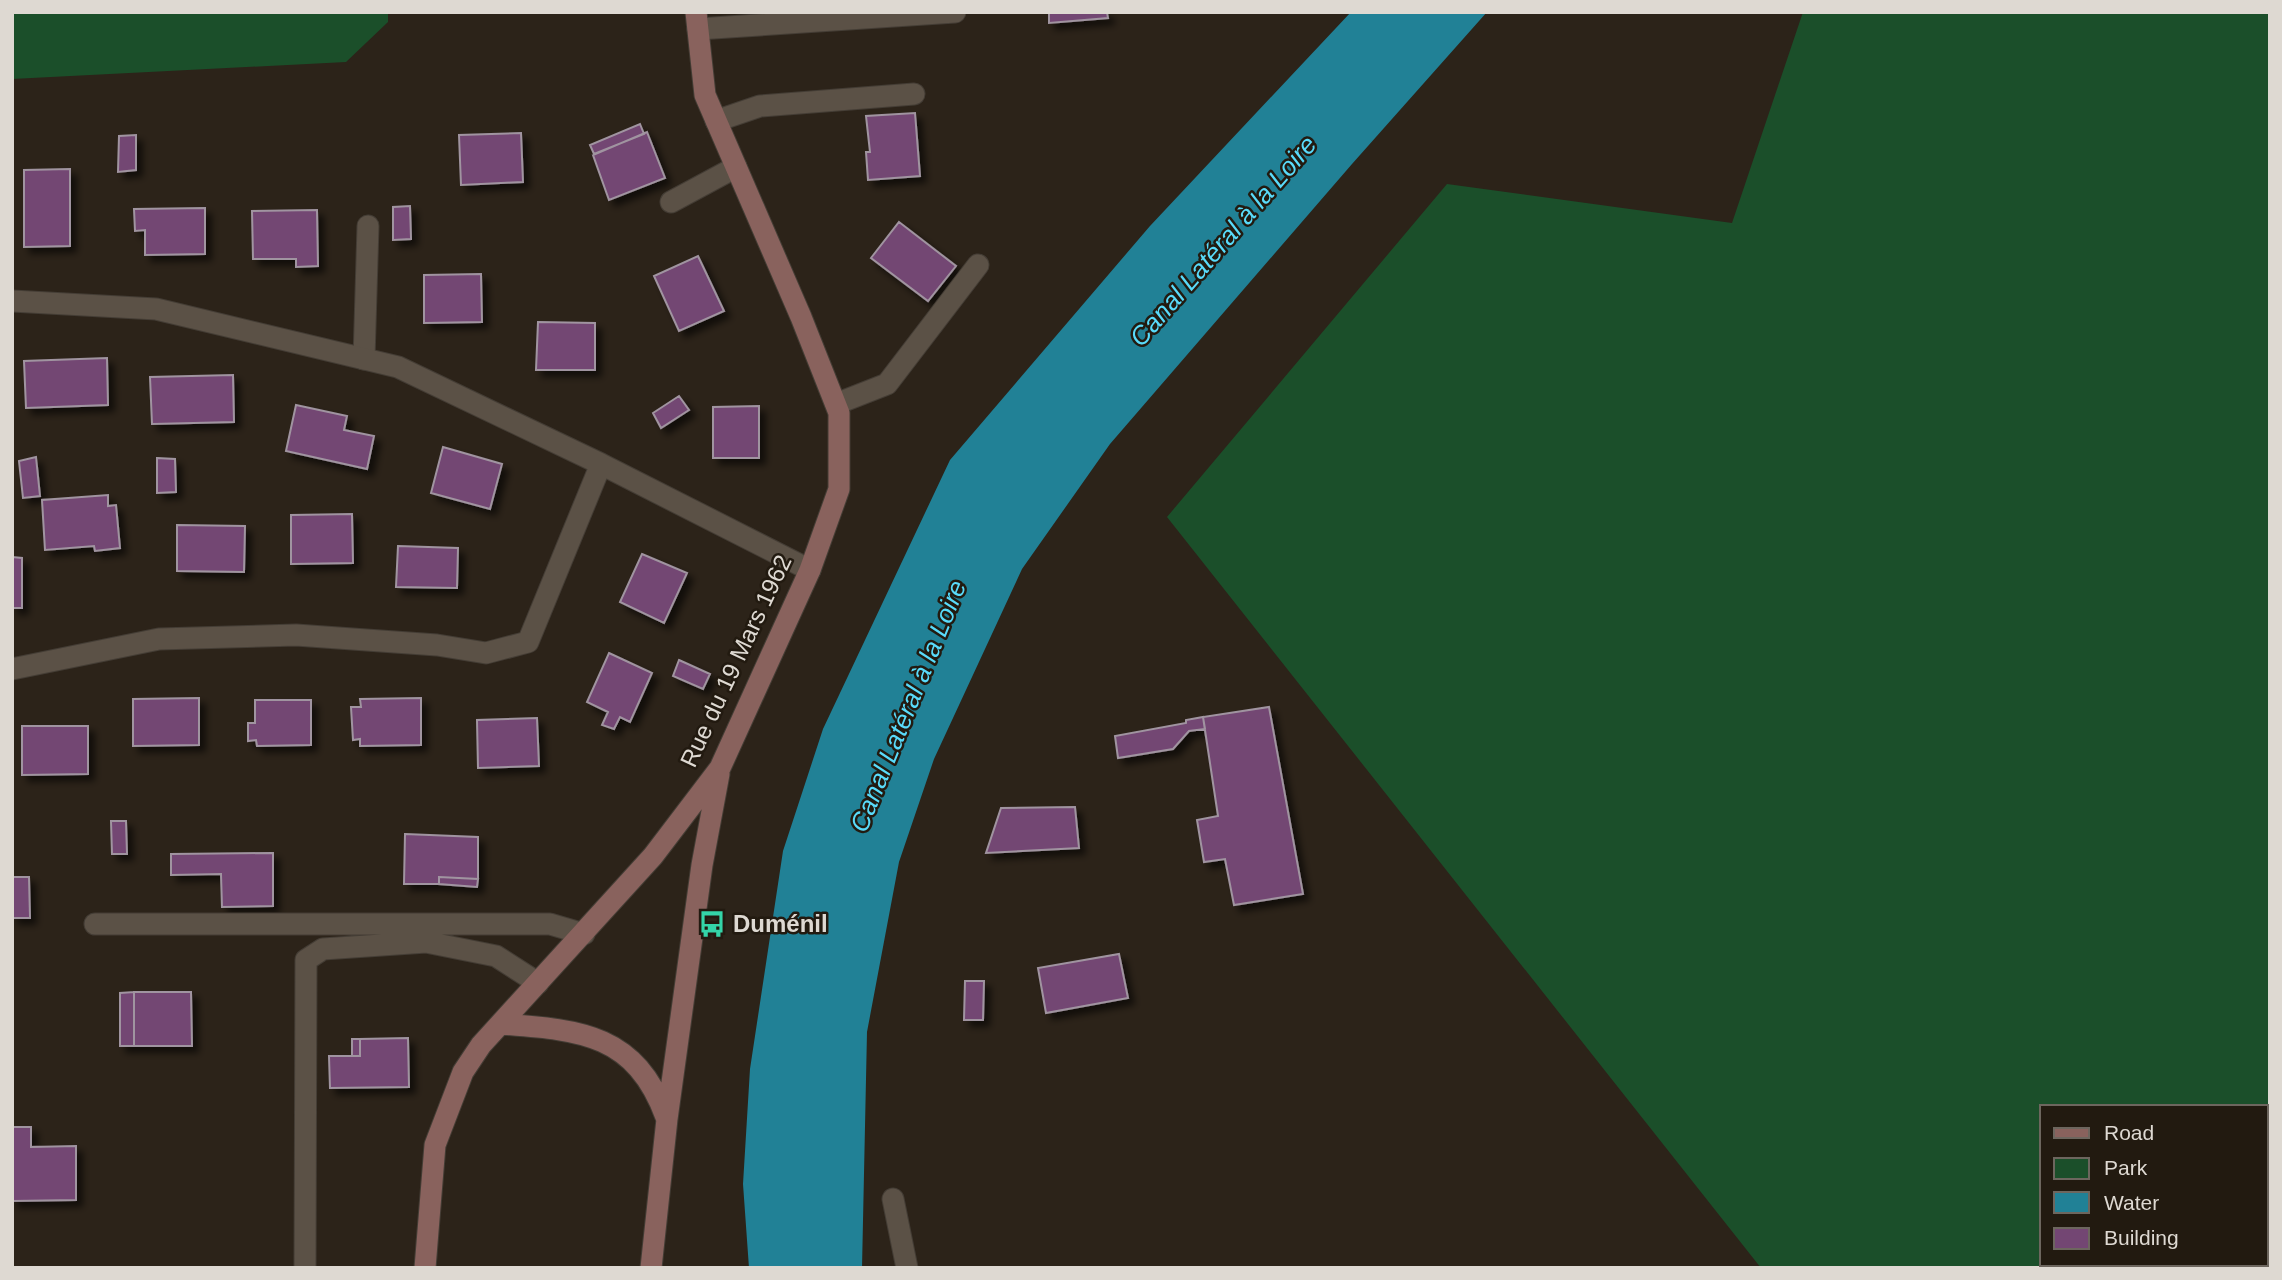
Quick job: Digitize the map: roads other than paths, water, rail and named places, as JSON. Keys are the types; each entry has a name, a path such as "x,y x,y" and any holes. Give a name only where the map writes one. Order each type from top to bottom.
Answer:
{"street":[{"path":"697,21 955,12"},
{"name":"Rue du 19 Mars 1962","path":"425,1268 435,1145 463,1072 481,1045 653,856 720,768 810,570 839,489 839,413 705,95 697,21"},
{"path":"716,121 760,106 914,94"},
{"path":"671,202 736,167"},
{"path":"364,359 368,226"},
{"path":"836,404 887,384 978,265"},
{"path":"12,301 156,309 398,367 601,464 810,570"},
{"path":"12,668 159,639 296,635 437,645 486,653 528,642 601,464"},
{"path":"651,1268 667,1119 702,865 720,768"},
{"path":"95,924 550,924 584,934"},
{"path":"305,1268 306,960 323,949 426,943 496,956 538,983"},
{"path":"501,1024 574,1031 596,1038 614,1048 632,1062 648,1080 667,1119"},
{"path":"893,1199 907,1268"}],"water":[{"name":"Canal Latéral à la Loire","path":"1351,12 1487,12 1110,444 1022,569 934,759 899,862 867,1032 862,1268 749,1268 743,1184 750,1069 783,851 823,729 950,460 1150,226"}],"place":[{"name":"Duménil","path":"712,924"}]}
